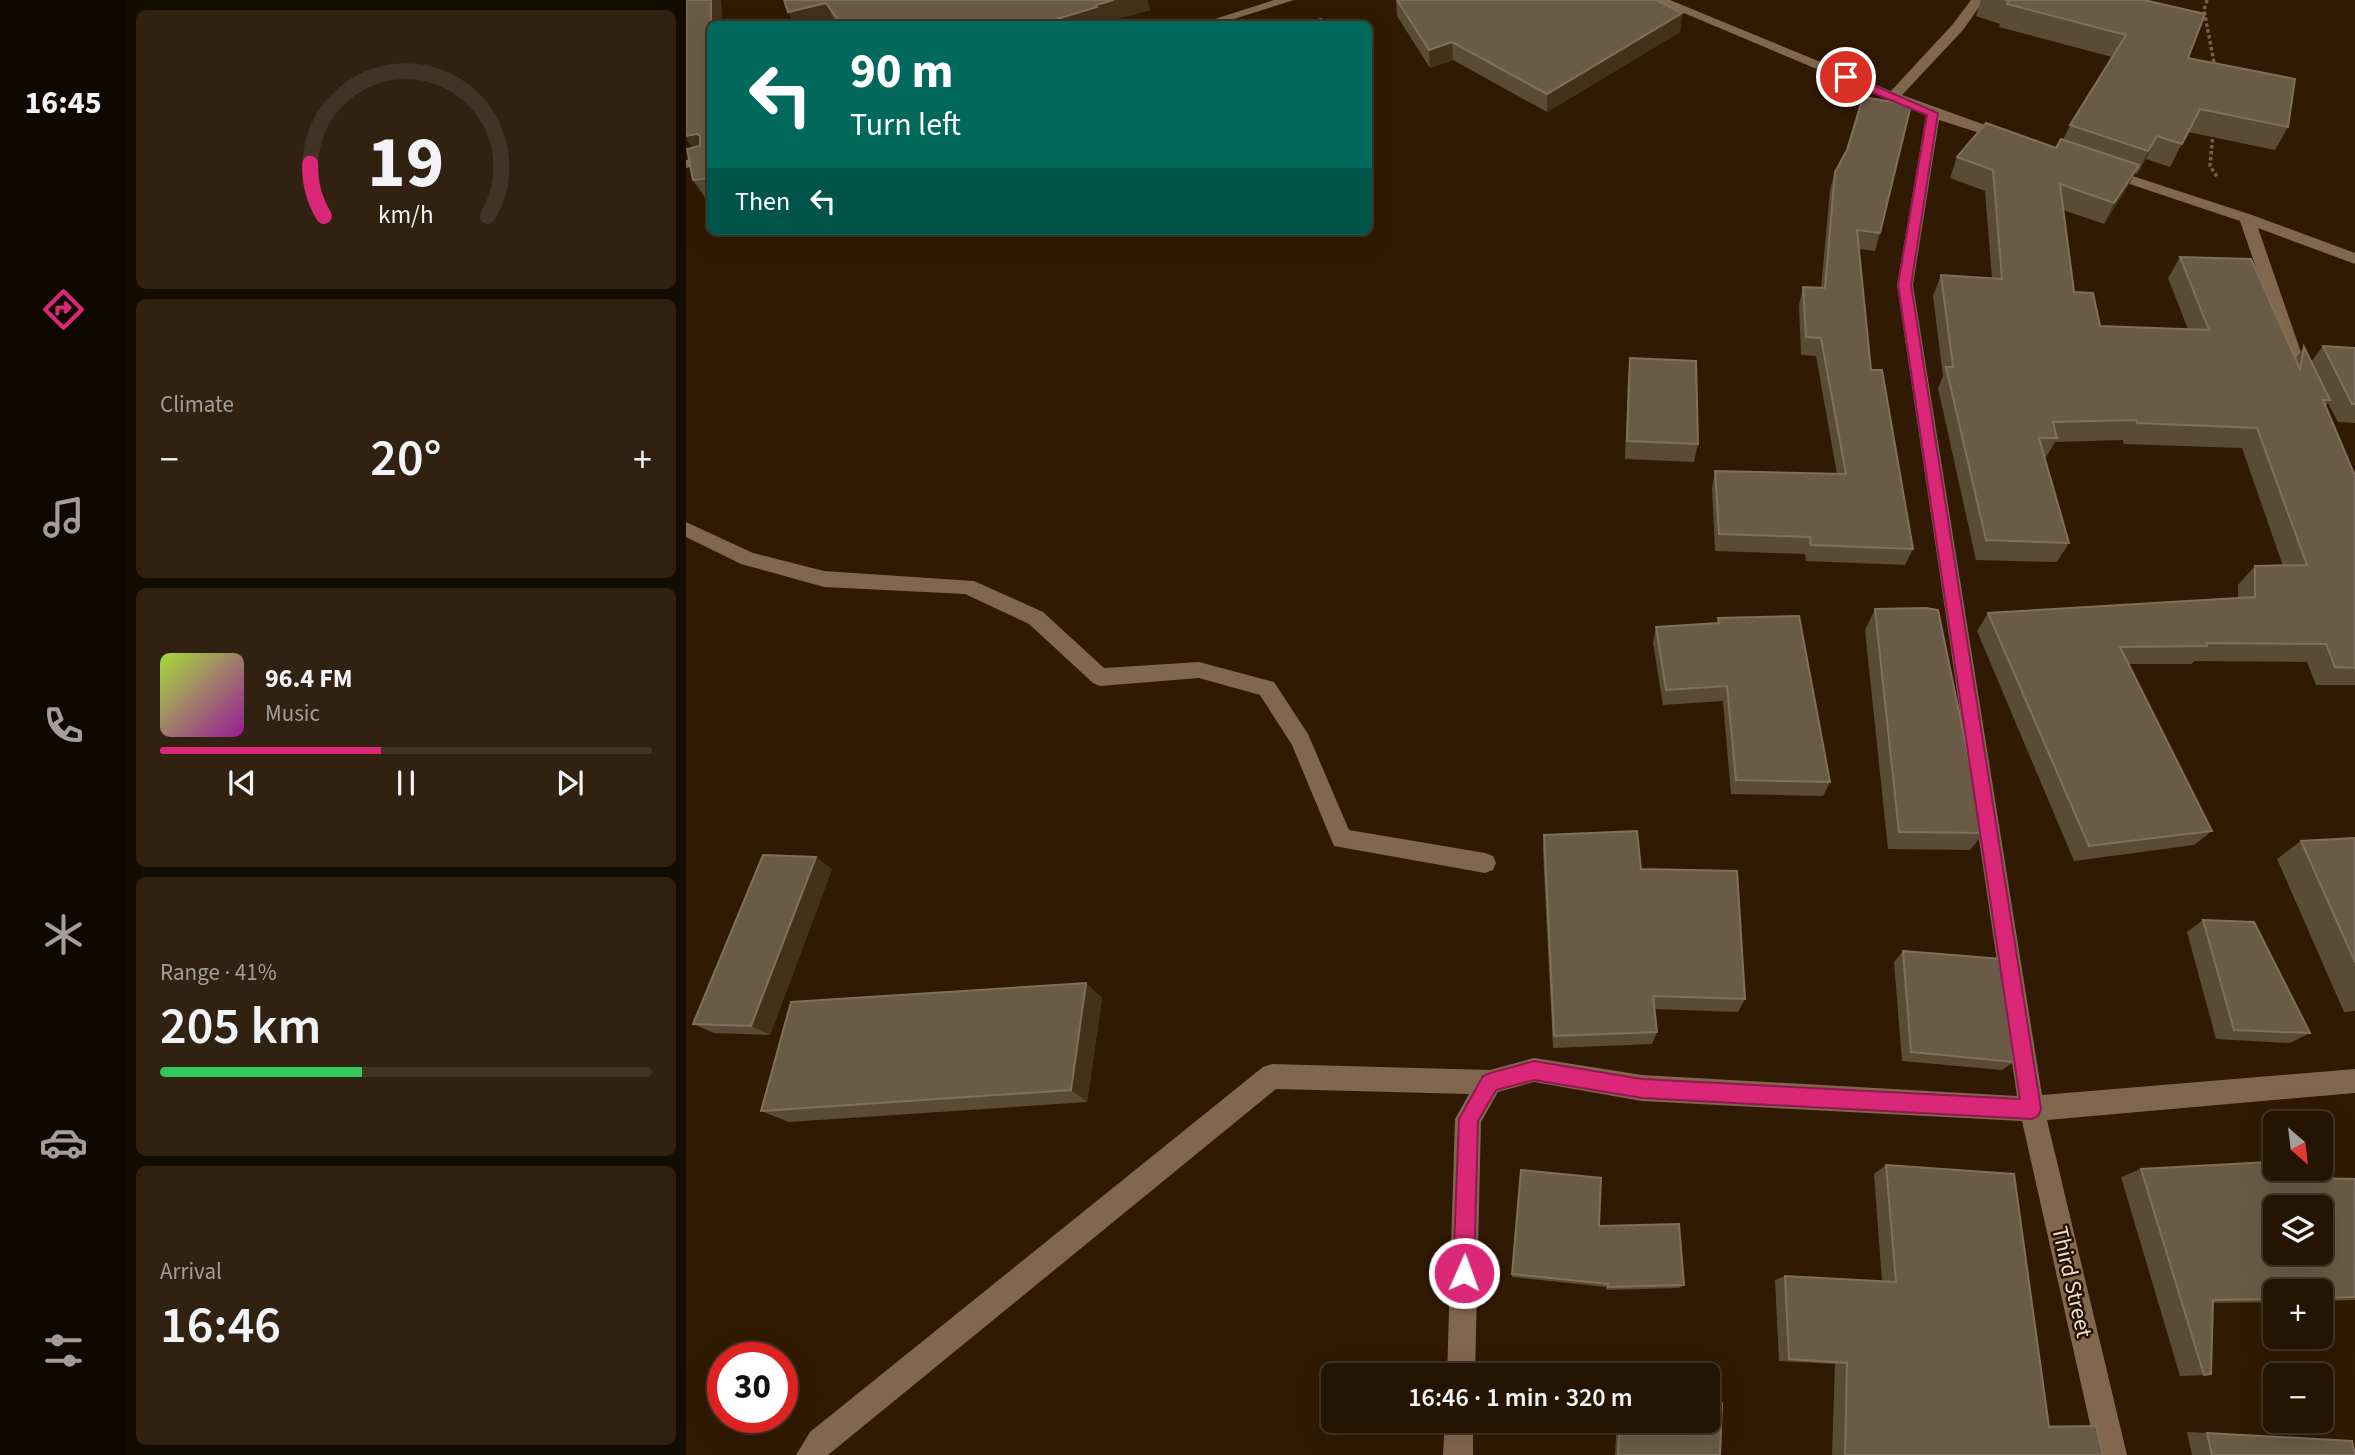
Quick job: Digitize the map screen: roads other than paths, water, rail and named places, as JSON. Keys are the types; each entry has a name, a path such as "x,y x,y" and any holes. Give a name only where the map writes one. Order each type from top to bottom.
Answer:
{"street":[{"path":"1216,21 1288,0"},
{"path":"1659,0 1933,113 2024,144"},
{"path":"1893,97 1958,27 1978,0"},
{"name":"Third Street","path":"1933,113 1905,285 2032,1109 2112,1455"},
{"path":"686,164 707,160"},
{"path":"2090,166 2247,218 2355,259"},
{"path":"2247,218 2288,344 2300,369"},
{"path":"686,528 748,559 824,579 967,586 1036,618 1100,677 1199,670 1267,688 1301,740 1342,839 1485,863"},
{"path":"811,1455 820,1441 1272,1076 1490,1082 1534,1070 1642,1088 2032,1109 2355,1081"},
{"path":"1461,1363 1468,1119 1490,1082"},
{"path":"1458,1455 1459,1433"}]}
